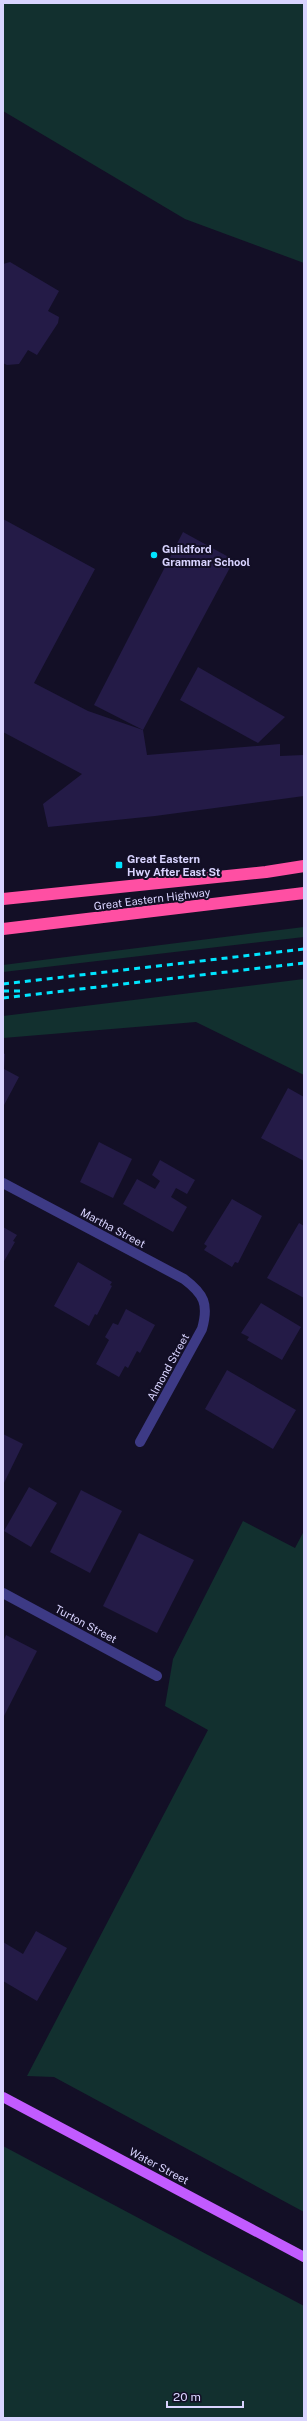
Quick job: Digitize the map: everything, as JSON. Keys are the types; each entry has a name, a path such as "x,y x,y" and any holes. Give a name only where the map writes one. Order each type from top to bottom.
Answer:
{"highway":[{"name":"Great Eastern Highway","path":"3,899 266,872 304,866"},
{"name":"Great Eastern Highway","path":"3,929 304,893"}],"main road":[{"name":"Water Street","path":"3,2097 304,2257"}],"street":[{"name":"Martha Street","path":"3,1183 184,1279 197,1289 205,1301"},
{"name":"Almond Street","path":"140,1442 202,1329 206,1316 205,1301"},
{"name":"Turton Street","path":"3,1593 157,1676"}],"green space":[{"path":"3,3 304,3 304,263 185,219 3,111"},
{"path":"304,927 304,937 3,972 3,965"},
{"path":"304,979 304,1075 196,1022 3,1038 3,1016"},
{"path":"243,1521 295,1548 304,1531 304,2212 54,2077 27,2076 208,1730 165,1706 173,1659"},
{"path":"3,2146 304,2306 304,2418 3,2418"}],"building":[{"path":"10,262 59,291 48,311 59,317 58,323 37,355 28,350 19,364 7,365 3,363 3,264"},
{"path":"3,519 95,569 34,683 88,711 143,730 147,755 280,744 280,756 304,755 304,796 155,816 48,827 43,804 82,774 3,732"},
{"path":"183,532 234,560 143,730 94,705"},
{"path":"198,667 285,717 258,743 180,700"},
{"path":"3,1053 5,1054 4,1069 19,1077 3,1107"},
{"path":"288,1088 304,1097 304,1161 261,1138"},
{"path":"99,1142 132,1159 113,1198 80,1182"},
{"path":"160,1160 195,1180 187,1194 176,1188 171,1197 187,1207 173,1232 123,1204 137,1179 155,1189 160,1181 152,1175"},
{"path":"232,1199 262,1216 238,1263 235,1262 232,1267 204,1250 207,1246 204,1244"},
{"path":"299,1223 304,1226 304,1298 267,1278"},
{"path":"3,1227 17,1235 13,1241 15,1242 3,1263"},
{"path":"78,1262 112,1282 110,1285 112,1286 97,1315 95,1314 89,1326 54,1306"},
{"path":"261,1303 301,1327 282,1360 247,1340 249,1337 241,1333"},
{"path":"126,1309 155,1325 140,1353 137,1351 128,1368 125,1366 119,1377 96,1364 109,1340 105,1337 113,1323 118,1325"},
{"path":"227,1370 296,1410 273,1449 205,1409"},
{"path":"3,1434 23,1444 3,1485"},
{"path":"29,1487 57,1503 31,1547 4,1531"},
{"path":"81,1490 122,1511 90,1573 50,1552"},
{"path":"139,1533 194,1560 157,1633 103,1606"},
{"path":"6,1635 37,1651 3,1718 3,1642"},
{"path":"36,1931 67,1948 37,2001 3,1981 3,1942 23,1954"}],"railway":[{"path":"3,984 304,949"},
{"path":"3,998 304,963"},
{"path":"3,991 25,991"}],"place":[{"name":"Guildford Grammar School","path":"154,555"},
{"name":"Great Eastern Hwy After East St","path":"119,865"}]}
